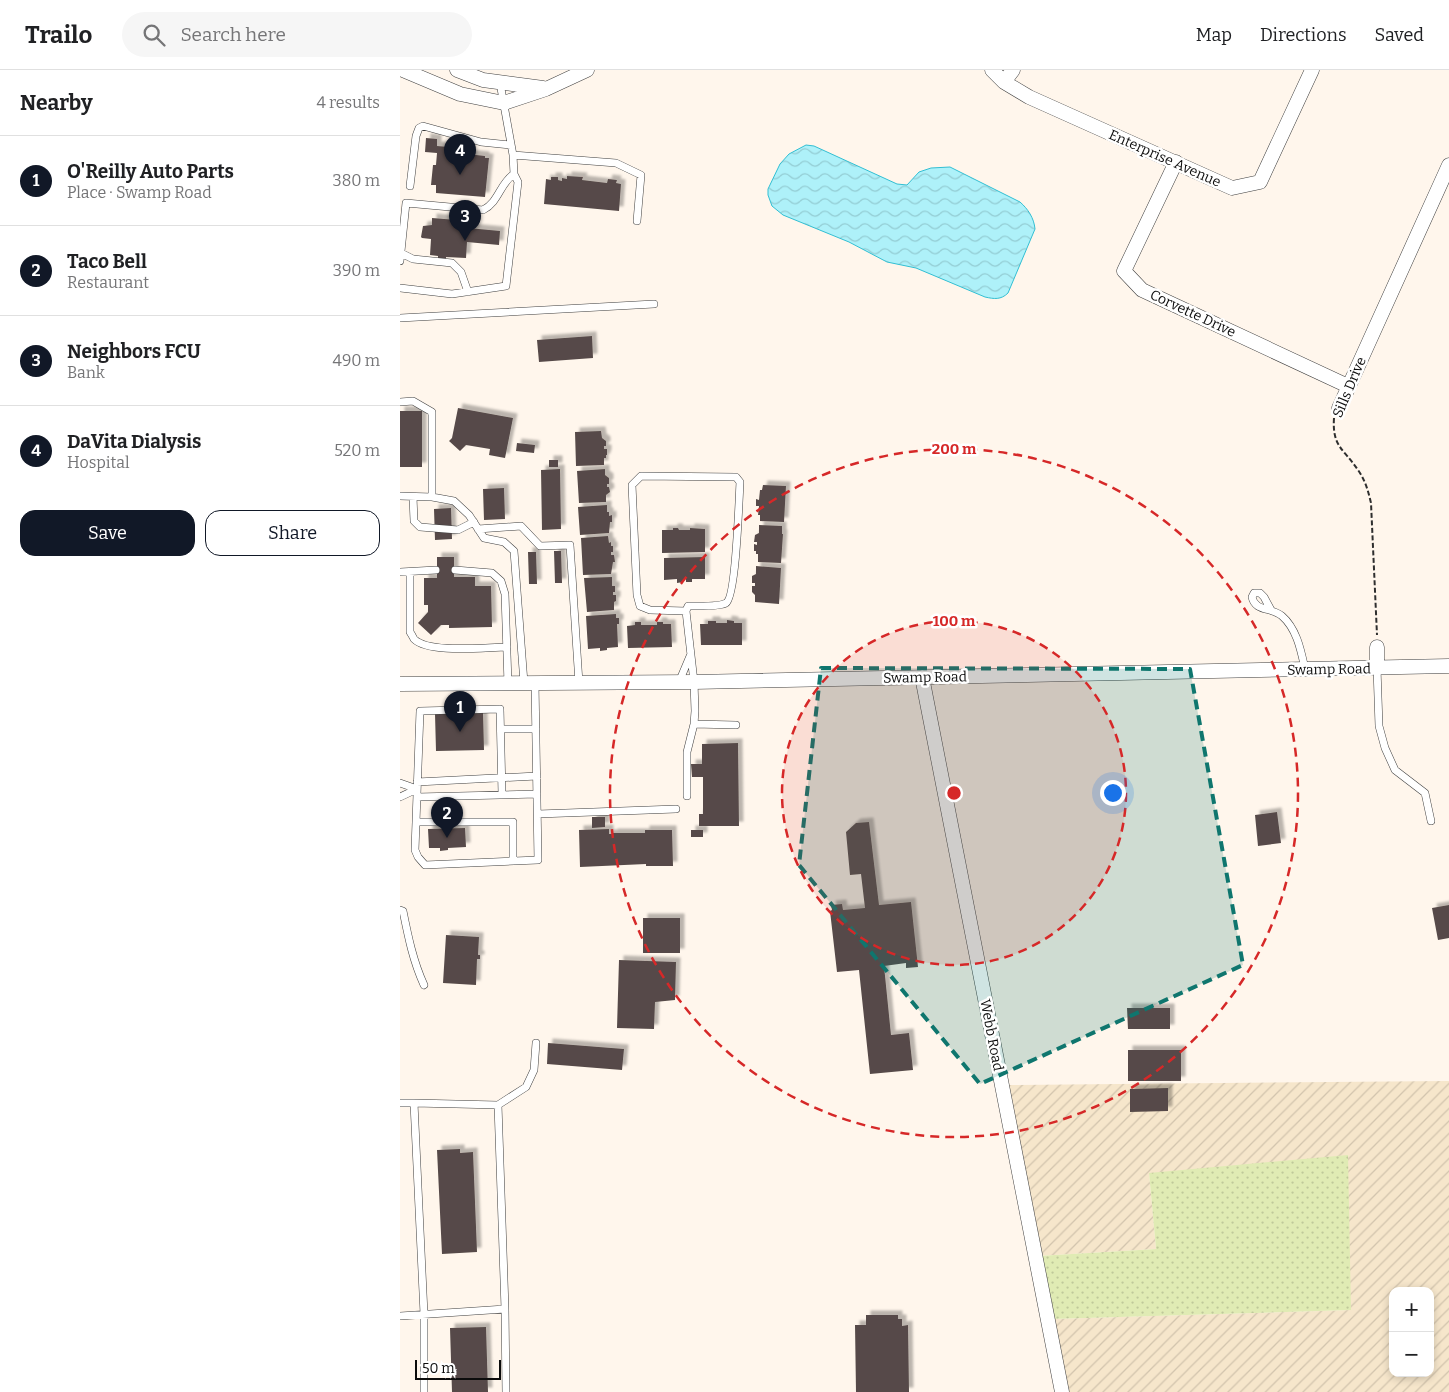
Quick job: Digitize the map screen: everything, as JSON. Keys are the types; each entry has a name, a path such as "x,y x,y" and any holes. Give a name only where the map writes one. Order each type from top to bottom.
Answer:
{"street":[{"path":"403,70 460,94 504,103 546,89 587,70"},
{"name":"Enterprise Avenue","path":"992,70 1004,82 1029,97 1232,188 1260,182 1312,70"},
{"path":"1004,82 1013,70"},
{"path":"462,71 483,80 546,89"},
{"name":"Corvette Drive","path":"1176,162 1124,271 1142,290 1348,386"},
{"name":"Sills Drive","path":"1339,408 1449,165"},
{"path":"1377,647 1377,668"},
{"name":"Swamp Road","path":"400,684 694,682 1449,666"},
{"name":"Webb Road","path":"922,677 1062,1392"}],"lane":[{"path":"400,288 452,294 506,286 518,182 514,174 514,155 500,83"},
{"path":"410,186 416,136 419,128 423,126 482,142 512,145"},
{"path":"514,155 616,163 641,175 637,221"},
{"path":"468,292 461,272 452,263 400,257 406,203 483,210 493,204 508,178 514,174"},
{"path":"400,318 654,304"},
{"path":"400,402 413,401 432,412 432,497"},
{"path":"686,611 650,610 640,606 637,596 632,485 641,476 736,477 740,482 734,583 730,600 725,604 688,606 686,611 694,682 694,724 687,752 687,796"},
{"path":"400,496 432,497 454,501 469,515 484,538 504,542 514,551 536,729 538,860 425,865 418,857 415,850 420,711 500,709 502,794"},
{"path":"413,497 414,521 420,527 458,530 476,526 521,526 540,546 570,545 579,683"},
{"path":"400,572 436,570"},
{"path":"455,570 492,573 501,581 505,594 508,684"},
{"path":"410,572 410,632 415,640 428,646 445,649 507,647"},
{"path":"1271,610 1282,615 1293,631 1300,647 1305,669"},
{"path":"679,682 690,656"},
{"path":"1377,668 1379,726 1385,748 1395,770 1424,793 1431,821"},
{"path":"694,724 736,725"},
{"path":"501,729 536,729"},
{"path":"400,797 417,789 537,776"},
{"path":"400,783 417,789 537,794"},
{"path":"538,814 676,809"},
{"path":"416,822 513,822 513,861"},
{"path":"400,910 403,911 410,946 424,984"},
{"path":"400,1103 498,1105 526,1087 534,1070 536,1043"},
{"path":"414,1103 424,1314 424,1392"},
{"path":"498,1105 506,1392"},
{"path":"400,1316 505,1310"}],"path":[{"name":"Sills Drive","path":"1339,408 1334,418 1334,431 1338,445 1357,468 1367,486 1371,503 1377,647"}],"highlighted area":[{"path":"821,668 1190,669 1243,965 980,1084 799,865"}],"shaded area":[{"path":"1449,1081 1449,1392 1066,1392 1052,1319 1351,1310 1149,1173 1156,1249 1038,1256 1005,1085"}],"green space":[{"path":"1348,1155 1351,1310 1052,1319 1038,1256 1156,1249 1149,1173"}],"water":[{"path":"806,145 814,146 897,184 907,185 919,172 931,168 950,167 1020,202 1030,214 1035,229 1008,293 1003,297 985,297 916,268 887,262 849,242 783,215 772,206 768,189 780,164 789,154"}],"building":[{"path":"426,138 437,139 437,146 449,147 449,152 489,158 485,197 436,193 436,185 431,185 433,165 436,165 437,153 425,152"},
{"path":"567,176 583,177 582,180 607,183 608,179 617,180 616,183 621,184 619,211 544,204 546,179 551,180 551,177 558,177 558,180 562,181 562,178 567,179"},
{"path":"432,218 469,221 468,228 500,231 499,245 467,242 466,258 446,257 446,261 438,261 438,256 430,255 431,239 421,237 423,226 432,225"},
{"path":"592,336 593,358 539,362 537,340"},
{"path":"458,408 513,418 505,458 489,455 490,449 466,445 460,451 449,441 452,438"},
{"path":"400,411 422,411 422,467 400,467"},
{"path":"601,431 602,438 606,441 604,449 607,449 604,465 576,466 575,432"},
{"path":"517,443 535,445 534,453 516,451"},
{"path":"549,460 558,460 558,467 549,467"},
{"path":"560,469 561,529 542,530 541,470"},
{"path":"605,469 605,475 609,478 607,487 609,487 610,492 606,495 606,502 579,503 577,471"},
{"path":"763,485 786,486 784,522 760,521 760,515 758,515 759,506 756,506 756,499 759,500 760,490 762,490"},
{"path":"504,488 505,519 484,520 483,489"},
{"path":"607,505 609,516 612,515 609,533 580,535 578,507"},
{"path":"451,508 452,539 435,540 434,509"},
{"path":"759,525 782,526 781,563 758,562 758,554 754,551 754,544 757,545 757,542 754,542 755,535 759,533"},
{"path":"673,528 678,528 679,530 690,530 690,528 705,529 705,552 662,553 662,530 673,530"},
{"path":"608,536 609,543 611,542 611,546 613,546 611,555 614,555 615,562 613,562 611,574 583,575 581,538"},
{"path":"554,551 561,551 562,583 555,583"},
{"path":"528,552 536,552 537,584 529,584"},
{"path":"437,557 454,557 454,577 475,577 475,586 491,586 492,627 449,628 449,625 441,625 431,635 418,623 428,612 428,605 424,605 424,578 437,578"},
{"path":"705,557 705,579 692,579 692,582 686,582 686,579 683,579 683,582 677,583 677,579 664,580 664,558"},
{"path":"756,566 781,568 779,604 755,602 752,586 755,586 755,583 752,583 752,576 756,574"},
{"path":"612,577 612,586 615,586 613,595 616,595 614,610 587,612 584,578"},
{"path":"616,614 616,618 619,618 619,624 617,624 618,647 600,651 600,648 588,649 586,616"},
{"path":"727,620 734,621 734,623 742,623 742,645 701,645 700,624 708,624 708,621 727,623"},
{"path":"635,622 641,622 641,625 657,625 657,622 671,624 672,647 628,648 627,626 635,625"},
{"path":"483,713 484,750 436,751 435,714"},
{"path":"738,743 739,826 699,826 699,814 703,814 703,777 692,777 691,764 702,764 702,744"},
{"path":"1277,812 1281,843 1258,846 1255,815"},
{"path":"592,817 605,817 605,827 592,828"},
{"path":"869,822 879,905 911,902 918,967 906,968 906,963 884,966 891,1035 909,1033 913,1070 870,1074 859,970 837,972 830,911 832,910 831,905 842,904 843,910 865,908 861,874 850,875 846,832 856,823"},
{"path":"465,828 466,847 448,848 448,850 440,851 440,848 429,848 428,829"},
{"path":"609,829 609,834 645,833 645,830 672,830 673,866 646,866 646,864 580,867 579,830"},
{"path":"691,830 703,830 703,837 691,837"},
{"path":"1449,905 1449,938 1438,940 1432,908"},
{"path":"643,918 680,918 680,953 643,953"},
{"path":"446,935 479,937 478,955 480,955 480,959 477,959 476,985 443,983"},
{"path":"619,960 676,962 675,1000 655,1002 654,1029 617,1028"},
{"path":"1127,1008 1170,1008 1170,1029 1128,1029"},
{"path":"548,1043 624,1049 622,1070 547,1064"},
{"path":"1128,1050 1181,1050 1181,1081 1128,1081"},
{"path":"1168,1088 1168,1111 1130,1112 1130,1089"},
{"path":"460,1149 460,1153 473,1152 477,1252 442,1254 437,1150"},
{"path":"866,1315 898,1315 898,1319 902,1319 902,1326 908,1325 909,1392 856,1392 855,1325 866,1325"},
{"path":"486,1327 488,1392 452,1392 450,1328"}],"place":[{"name":"DaVita Dialysis","path":"460,175"},
{"name":"Neighbors FCU","path":"465,241"},
{"name":"O'Reilly Auto Parts","path":"460,732"},
{"name":"Taco Bell","path":"447,838"}]}
